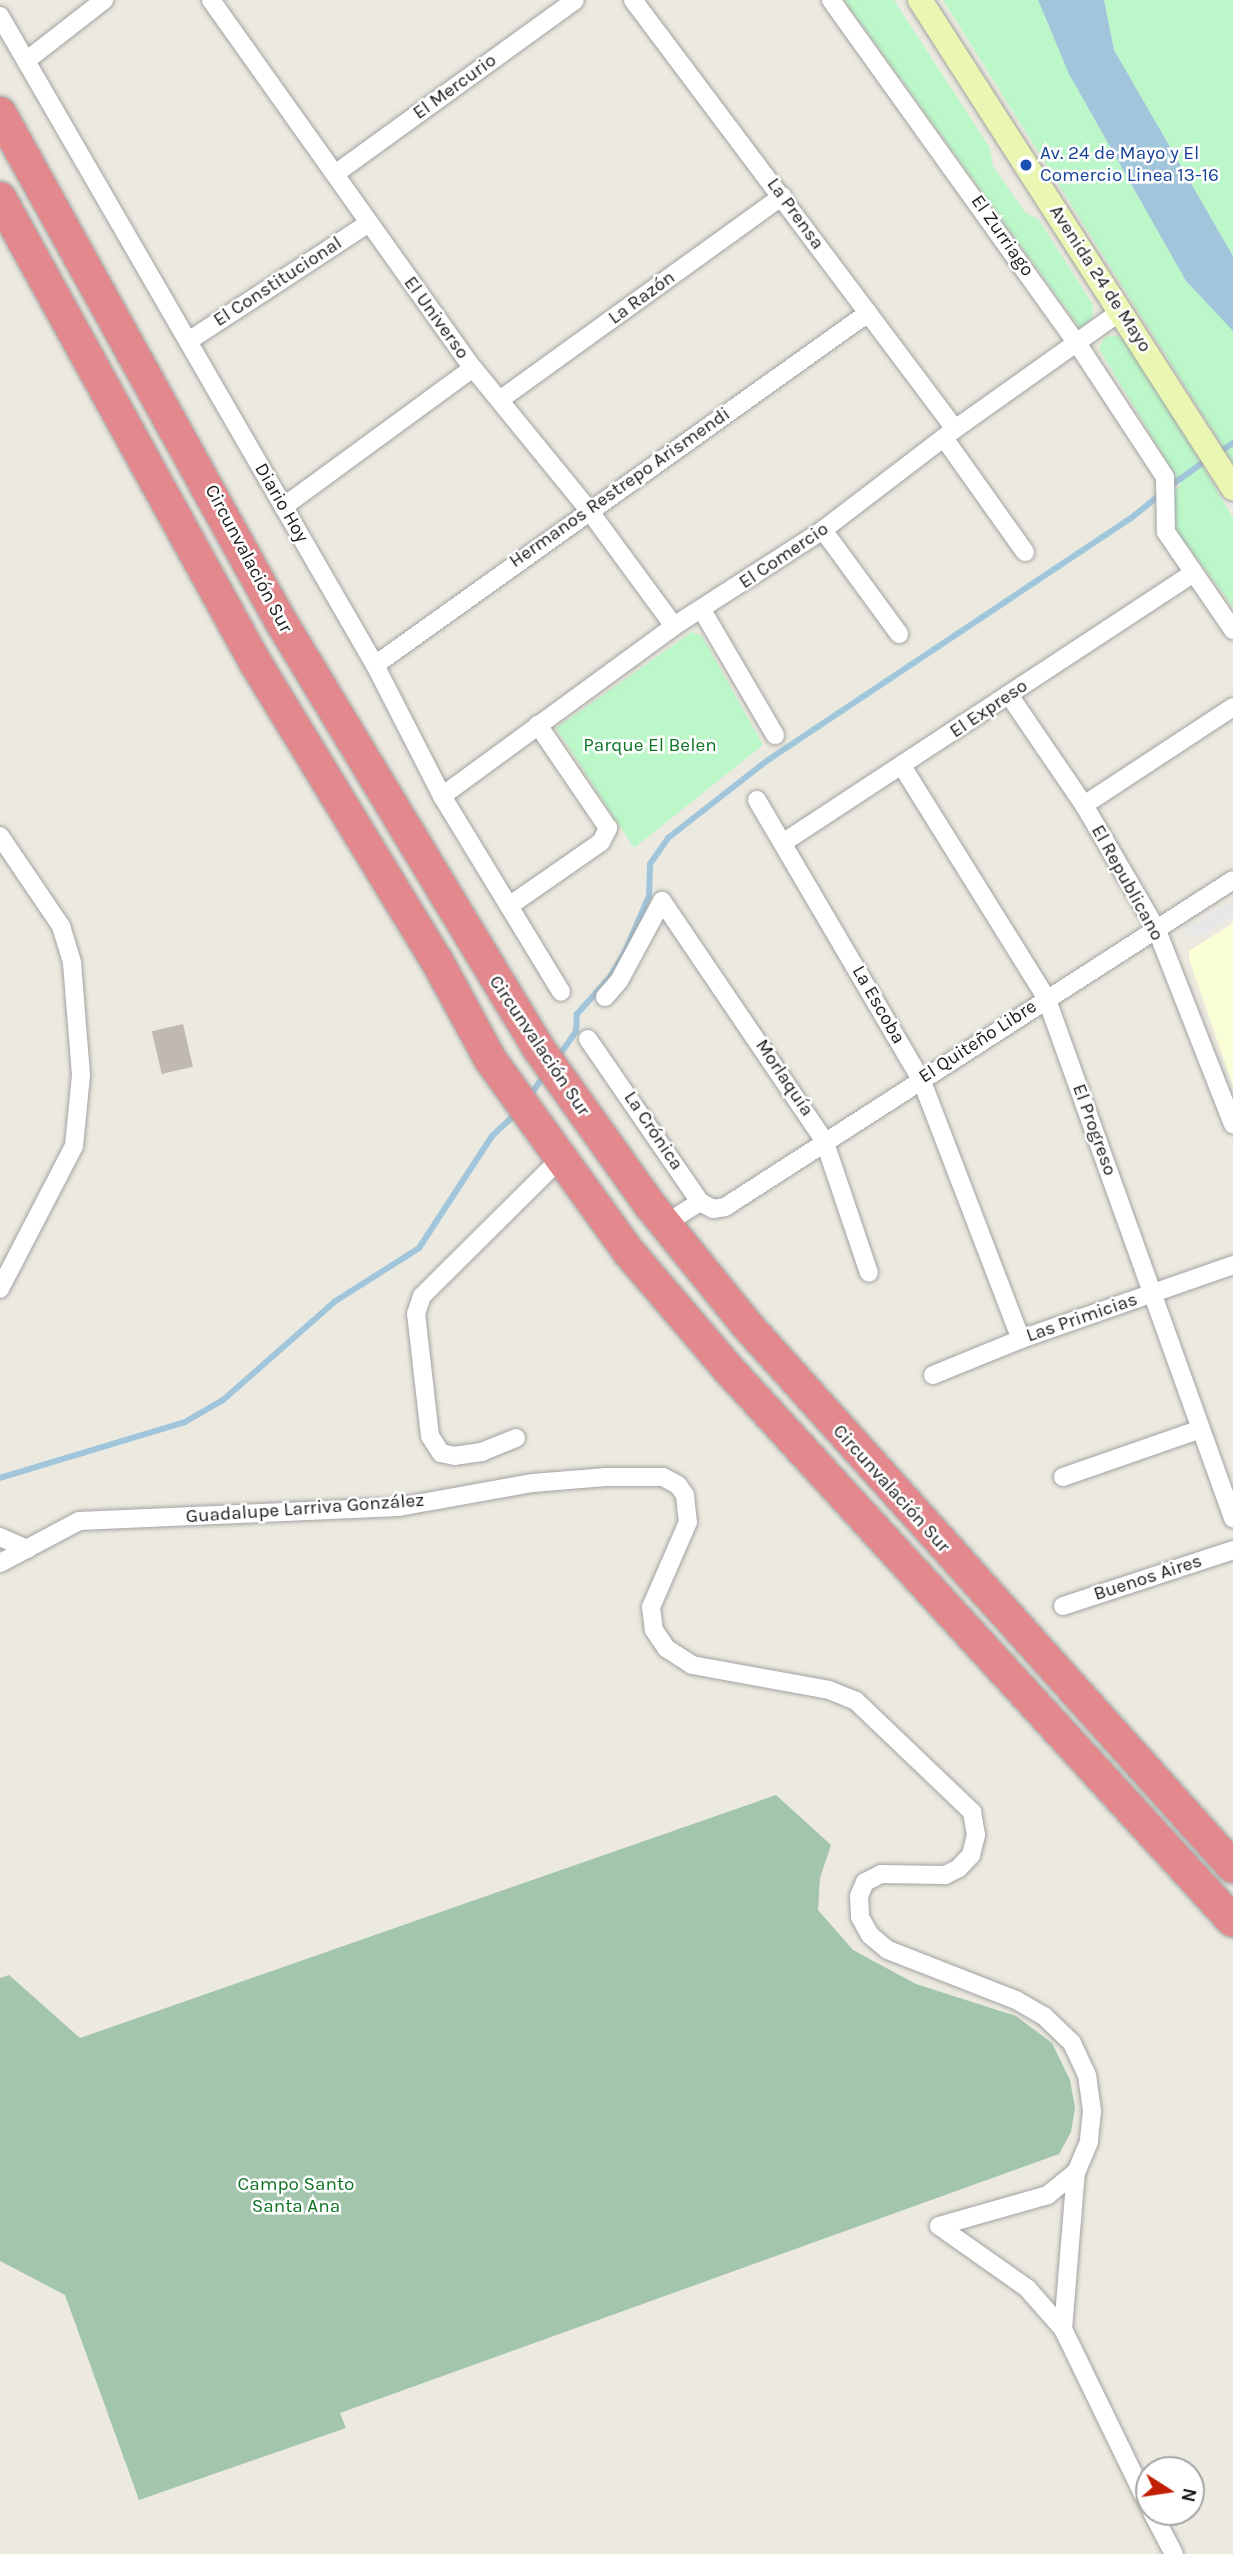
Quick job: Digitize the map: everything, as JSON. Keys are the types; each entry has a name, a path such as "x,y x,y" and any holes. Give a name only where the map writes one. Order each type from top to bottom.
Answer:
{"highway":[{"name":"Circunvalación Sur","path":"0,113 280,620 487,970 665,1224 839,1431 1233,1867"},
{"name":"Circunvalación Sur","path":"0,198 254,662 437,961 490,1059 628,1251 732,1373 1228,1916"}],"main road":[{"name":"Avenida 24 de Mayo","path":"920,0 1122,310 1232,487"}],"street":[{"path":"27,60 104,0"},
{"name":"El Universo","path":"211,0 335,174 367,224 472,368 501,399 588,509 674,626"},
{"name":"El Mercurio","path":"335,174 575,0"},
{"name":"La Prensa","path":"633,0 868,313 950,433 1025,552"},
{"name":"El Zurriago","path":"831,0 1077,342 1165,477 1166,532 1192,574"},
{"name":"Diario Hoy","path":"0,16 190,340 374,665 442,796 561,992"},
{"name":"La Razón","path":"501,399 782,196"},
{"name":"El Constitucional","path":"190,340 367,224"},
{"name":"El Comercio","path":"442,796 674,626 823,530 950,433 1122,310"},
{"name":"Hermanos Restrepo Arismendi","path":"374,665 588,509 868,313"},
{"path":"283,507 472,368"},
{"path":"823,530 899,634"},
{"path":"1192,574 1233,630"},
{"name":"El Expreso","path":"784,842 1192,574"},
{"path":"702,610 775,735"},
{"name":"El Republicano","path":"1009,695 1084,805 1156,928 1233,1124"},
{"path":"1084,805 1233,706"},
{"path":"509,906 601,842 608,828 538,725"},
{"name":"El Progreso","path":"902,766 1046,997 1233,1518"},
{"name":"La Escoba","path":"757,800 921,1079 1021,1339"},
{"path":"0,836 61,926 72,963 81,1075 74,1146 0,1289"},
{"name":"El Quiteño Libre","path":"700,1202 713,1209 725,1207 1046,997 1233,880"},
{"name":"Morlaquía","path":"605,997 619,981 662,901 824,1140 869,1273"},
{"name":"La Crónica","path":"588,1039 700,1202"},
{"path":"516,1438 482,1452 454,1456 442,1452 430,1436 416,1314 429,1288 561,1158"},
{"path":"665,1224 700,1202"},
{"name":"Las Primicias","path":"933,1375 1021,1339 1233,1265"},
{"path":"1063,1477 1201,1429"},
{"name":"Guadalupe Larriva González","path":"27,1549 79,1521 399,1507 533,1483 606,1477 663,1477 678,1485 688,1508 688,1522 652,1607 659,1639 678,1659 692,1665 830,1690 856,1701 972,1812 976,1835 971,1855 959,1868 945,1875 881,1874 865,1882 859,1896 860,1917 870,1935 888,1950 1016,2000 1044,2017 1072,2043 1087,2076 1092,2111 1089,2142 1076,2172 1048,2195 939,2226 1027,2288 1063,2329 1135,2477"},
{"path":"0,1537 27,1549"},
{"path":"0,1563 27,1549"},
{"name":"Buenos Aires","path":"1063,1606 1233,1550"},
{"path":"1063,2329 1076,2172"},
{"path":"1159,2526 1174,2554"}],"shaded area":[{"path":"1233,900 1233,916 1201,936 1180,933"},
{"path":"1233,923 1233,1086 1189,959 1189,951"}],"green space":[{"path":"844,0 894,0 990,148 993,166 1025,212 1039,220 1093,305 1092,320 1080,328"},
{"path":"943,0 1038,0 1069,74 1186,281 1233,331 1233,463"},
{"path":"1104,0 1233,0 1233,256 1114,50"},
{"path":"1117,335 1134,347 1233,518 1233,607 1156,504 1181,485 1099,349 1105,337"},
{"name":"Parque El Belen","path":"692,632 702,636 763,745 634,848 556,728"},
{"name":"Campo Santo Santa Ana","path":"776,1795 831,1845 820,1878 818,1910 853,1950 916,1984 1016,2016 1052,2043 1070,2080 1075,2108 1071,2132 1059,2154 340,2413 346,2428 139,2500 65,2295 0,2261 0,1978 9,1975 80,2038"}],"water":[{"path":"1038,0 1104,0 1114,50 1233,256 1233,331 1186,281 1069,74"}],"building":[{"path":"183,1024 193,1067 162,1074 152,1031"}],"waterway":[{"path":"1218,453 1233,443"},
{"path":"1169,487 1209,458"},
{"path":"558,1057 576,1031 577,1014 610,977 625,952 649,896 650,864 668,838 768,760 1130,519 1161,494"},
{"path":"529,1097 545,1074"},
{"path":"0,1478 185,1422 223,1400 334,1302 419,1248 492,1136 516,1114"}],"place":[{"name":"Av. 24 de Mayo y El Comercio Linea 13-16","path":"1026,165"}]}
